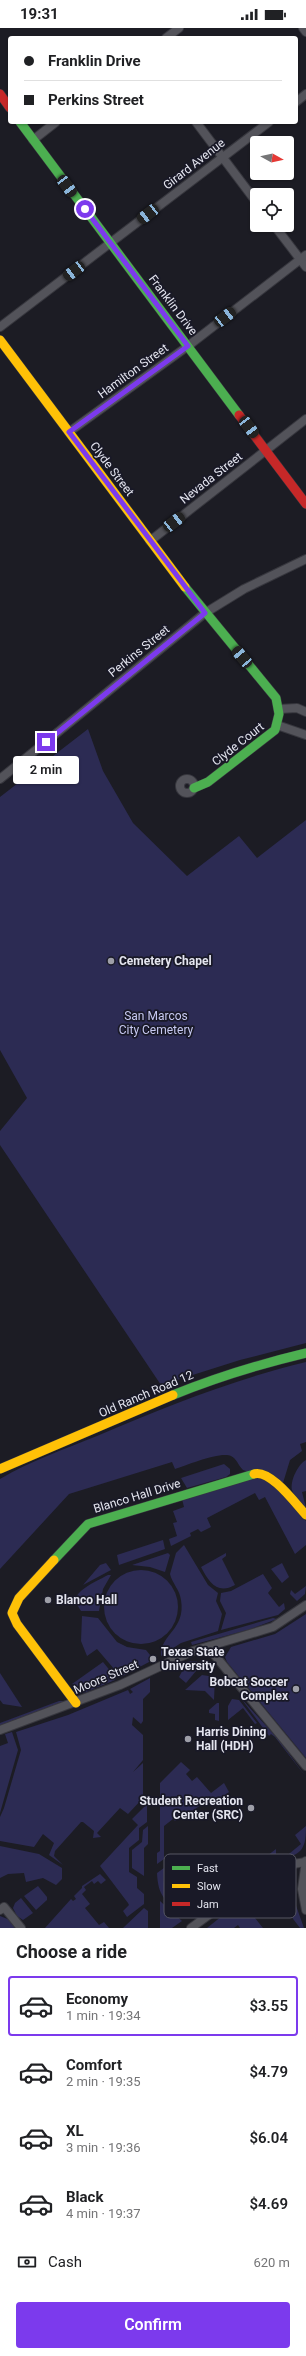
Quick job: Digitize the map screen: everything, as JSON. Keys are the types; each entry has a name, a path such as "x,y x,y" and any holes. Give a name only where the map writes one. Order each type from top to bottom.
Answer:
{"street":[{"path":"169,36 179,28"},
{"path":"303,28 306,32"},
{"path":"0,94 8,105"},
{"path":"298,100 306,94"},
{"name":"Franklin Drive","path":"21,124 306,504"},
{"path":"33,140 53,124"},
{"path":"197,124 250,193"},
{"name":"Girard Avenue","path":"0,327 266,124"},
{"path":"280,232 303,257 306,267"},
{"name":"Hamilton Street","path":"69,432 188,346 303,257"},
{"name":"Clyde Street","path":"0,340 205,613"},
{"name":"Nevada Street","path":"150,541 306,419"},
{"name":"Perkins Street","path":"0,779 205,613 244,589 306,559"},
{"path":"205,613 276,698 279,709 296,708 306,712"},
{"name":"Clyde Court","path":"194,788 208,782 275,730 279,709"},
{"path":"277,725 306,735"},
{"name":"Old Ranch Road 12","path":"0,1469 217,1377 258,1364 306,1354"},
{"name":"Blanco Hall Drive","path":"76,1703 17,1624 12,1613 19,1598 88,1524 259,1472 268,1475 306,1515"},
{"name":"Moore Street","path":"0,1730 120,1686 193,1651 273,1627 306,1605"},
{"path":"208,1647 306,1766"},
{"path":"296,1863 306,1861 302,1889 306,1910"},
{"path":"0,1910 4,1907 21,1928"},
{"path":"191,1928 205,1918"}],"green space":[{"name":"San Marcos City Cemetery","path":"88,729 103,771 133,823 187,876 239,836 257,858 306,820 306,1343 240,1360 161,1385 0,1145 0,1131 27,1098 0,1050 0,797"},
{"path":"306,1362 306,1442 300,1444 302,1451 290,1460 283,1483 243,1470 235,1459 226,1455 204,1459 175,1469 172,1462 69,1494 0,1569 0,1479 48,1456 174,1404 226,1385"},
{"path":"306,1460 306,1491 302,1492 306,1508 294,1495 292,1490 292,1482 300,1465"},
{"path":"224,1464 230,1469 230,1474 226,1477 187,1488 181,1478"},
{"path":"254,1476 269,1480 306,1521 306,1545 295,1554 265,1497 259,1500 255,1493 207,1518 211,1527 201,1532 198,1529 190,1533 191,1536 171,1546 169,1539 177,1536 173,1523 177,1522 173,1511 184,1507 182,1499"},
{"path":"163,1540 165,1549 119,1565 117,1555"},
{"path":"184,1545 208,1585 218,1593 216,1601 222,1614 218,1631 181,1643 161,1656 164,1642 177,1625 182,1610 178,1590 170,1574 176,1553"},
{"path":"168,1553 170,1555 165,1572 150,1567 132,1565"},
{"path":"226,1553 226,1556 222,1559 235,1585 223,1589 218,1588 207,1578 201,1567"},
{"path":"106,1563 111,1570 83,1585 100,1565"},
{"path":"282,1563 289,1577 282,1583 271,1569"},
{"path":"141,1570 155,1573 167,1581 175,1593 178,1607 175,1621 167,1633 155,1641 141,1644 127,1641 115,1633 107,1621 104,1607 107,1593 115,1581 127,1573"},
{"path":"263,1574 272,1588 268,1593 279,1607 284,1603 285,1609 278,1615 221,1630 226,1613 220,1601 221,1593 231,1591"},
{"path":"108,1575 111,1575 103,1589 99,1611 81,1611 76,1600 80,1592 89,1585"},
{"path":"306,1586 305,1594 297,1601 290,1594 291,1590 295,1594"},
{"path":"306,1614 306,1758 227,1662 225,1657 231,1647 275,1634"},
{"path":"82,1616 98,1618 117,1642 127,1647 146,1650 150,1655 149,1662 121,1677 97,1649 87,1656 81,1641"},
{"path":"273,1618 277,1619 251,1629 192,1645 191,1642"},
{"path":"197,1661 196,1671 186,1683 179,1677 187,1662"},
{"path":"103,1662 116,1678 115,1680 84,1693 72,1684"},
{"path":"0,1673 22,1707 3,1704 0,1700"},
{"path":"202,1675 215,1677 214,1700 205,1691 185,1690"},
{"path":"150,1678 150,1692 143,1699 143,1721 141,1724 133,1717 132,1725 143,1735 143,1760 133,1772 143,1763 143,1798 128,1814 120,1808 97,1833 101,1837 93,1838 94,1831 81,1822 55,1851 54,1856 63,1865 49,1855 54,1843 43,1834 34,1847 0,1841 0,1817 21,1750 16,1732 68,1715 128,1690 130,1694 133,1692 130,1689"},
{"path":"240,1697 278,1739 306,1777 275,1737 271,1734 269,1736"},
{"path":"232,1699 239,1700 257,1723 255,1724 243,1708 228,1720 228,1706"},
{"path":"59,1701 65,1701 0,1726 0,1723"},
{"path":"219,1703 219,1721 215,1720 215,1714 209,1713 209,1710"},
{"path":"12,1732 18,1750 0,1813 0,1746 8,1743 5,1734"},
{"path":"181,1762 190,1770 186,1774 192,1781 197,1777 211,1793 224,1783 229,1792 219,1800 216,1797 204,1806 202,1804 190,1813 188,1811 175,1821 173,1819 164,1826 164,1859 157,1864 157,1853 160,1851 160,1783"},
{"path":"147,1804 147,1822 139,1828 139,1840 129,1848 129,1872 137,1877 137,1888 144,1894 144,1904 127,1917 123,1911 129,1905 128,1903 100,1866 138,1825 132,1819"},
{"path":"148,1826 148,1844 144,1848 144,1876 132,1868 132,1850 142,1842 143,1830"},
{"path":"306,1826 304,1845 302,1849 296,1854 289,1854 301,1844 295,1835"},
{"path":"0,1846 39,1854 62,1868 62,1879 56,1885 43,1878 26,1882 24,1873 8,1874 0,1878"},
{"path":"276,1849 276,1854 270,1854"},
{"path":"164,1868 164,1898 159,1887 157,1873"},
{"path":"100,1874 106,1880 101,1884 98,1881 94,1884 92,1881 84,1887 86,1890 82,1894 90,1904 85,1908 99,1925 104,1922 109,1928 45,1928 71,1899 73,1901 76,1899 74,1896 82,1888 82,1886"},
{"path":"38,1886 47,1897 47,1900 36,1910 24,1896"},
{"path":"21,1898 33,1913 23,1920 17,1916 13,1908 15,1903"},
{"path":"160,1901 164,1905 164,1918 179,1918 182,1921 172,1928 160,1928"},
{"path":"296,1906 304,1928 300,1928 292,1918 296,1918"},
{"path":"144,1908 148,1911 148,1928 123,1928"},
{"path":"0,1916 10,1920 15,1928 0,1928"},
{"path":"220,1918 255,1918 263,1928 240,1928 238,1925 234,1928 207,1928"}],"traffic: fast":[{"path":"21,124 239,415"},
{"path":"185,587 276,698 279,714 275,730 208,782 194,788"},
{"path":"173,1395 239,1371 306,1353"},
{"path":"54,1560 88,1524 254,1474"}],"traffic: slow":[{"path":"0,340 185,587"},
{"path":"0,1469 173,1395"},
{"path":"254,1474 260,1474 275,1482 289,1495 306,1515"},
{"path":"54,1560 19,1598 12,1613 17,1624 76,1703"}],"traffic: jam":[{"path":"0,94 8,105"},
{"path":"239,415 306,504"}],"place":[{"name":"Cemetery Chapel","path":"111,961"},
{"name":"Blanco Hall","path":"48,1600"},
{"name":"Texas State University","path":"153,1659"},
{"name":"Bobcat Soccer Complex","path":"296,1689"},
{"name":"Harris Dining Hall (HDH)","path":"188,1739"},
{"name":"Student Recreation Center (SRC)","path":"251,1808"}],"route":[{"path":"46,742 205,613 69,432 188,346 85,209"}]}
